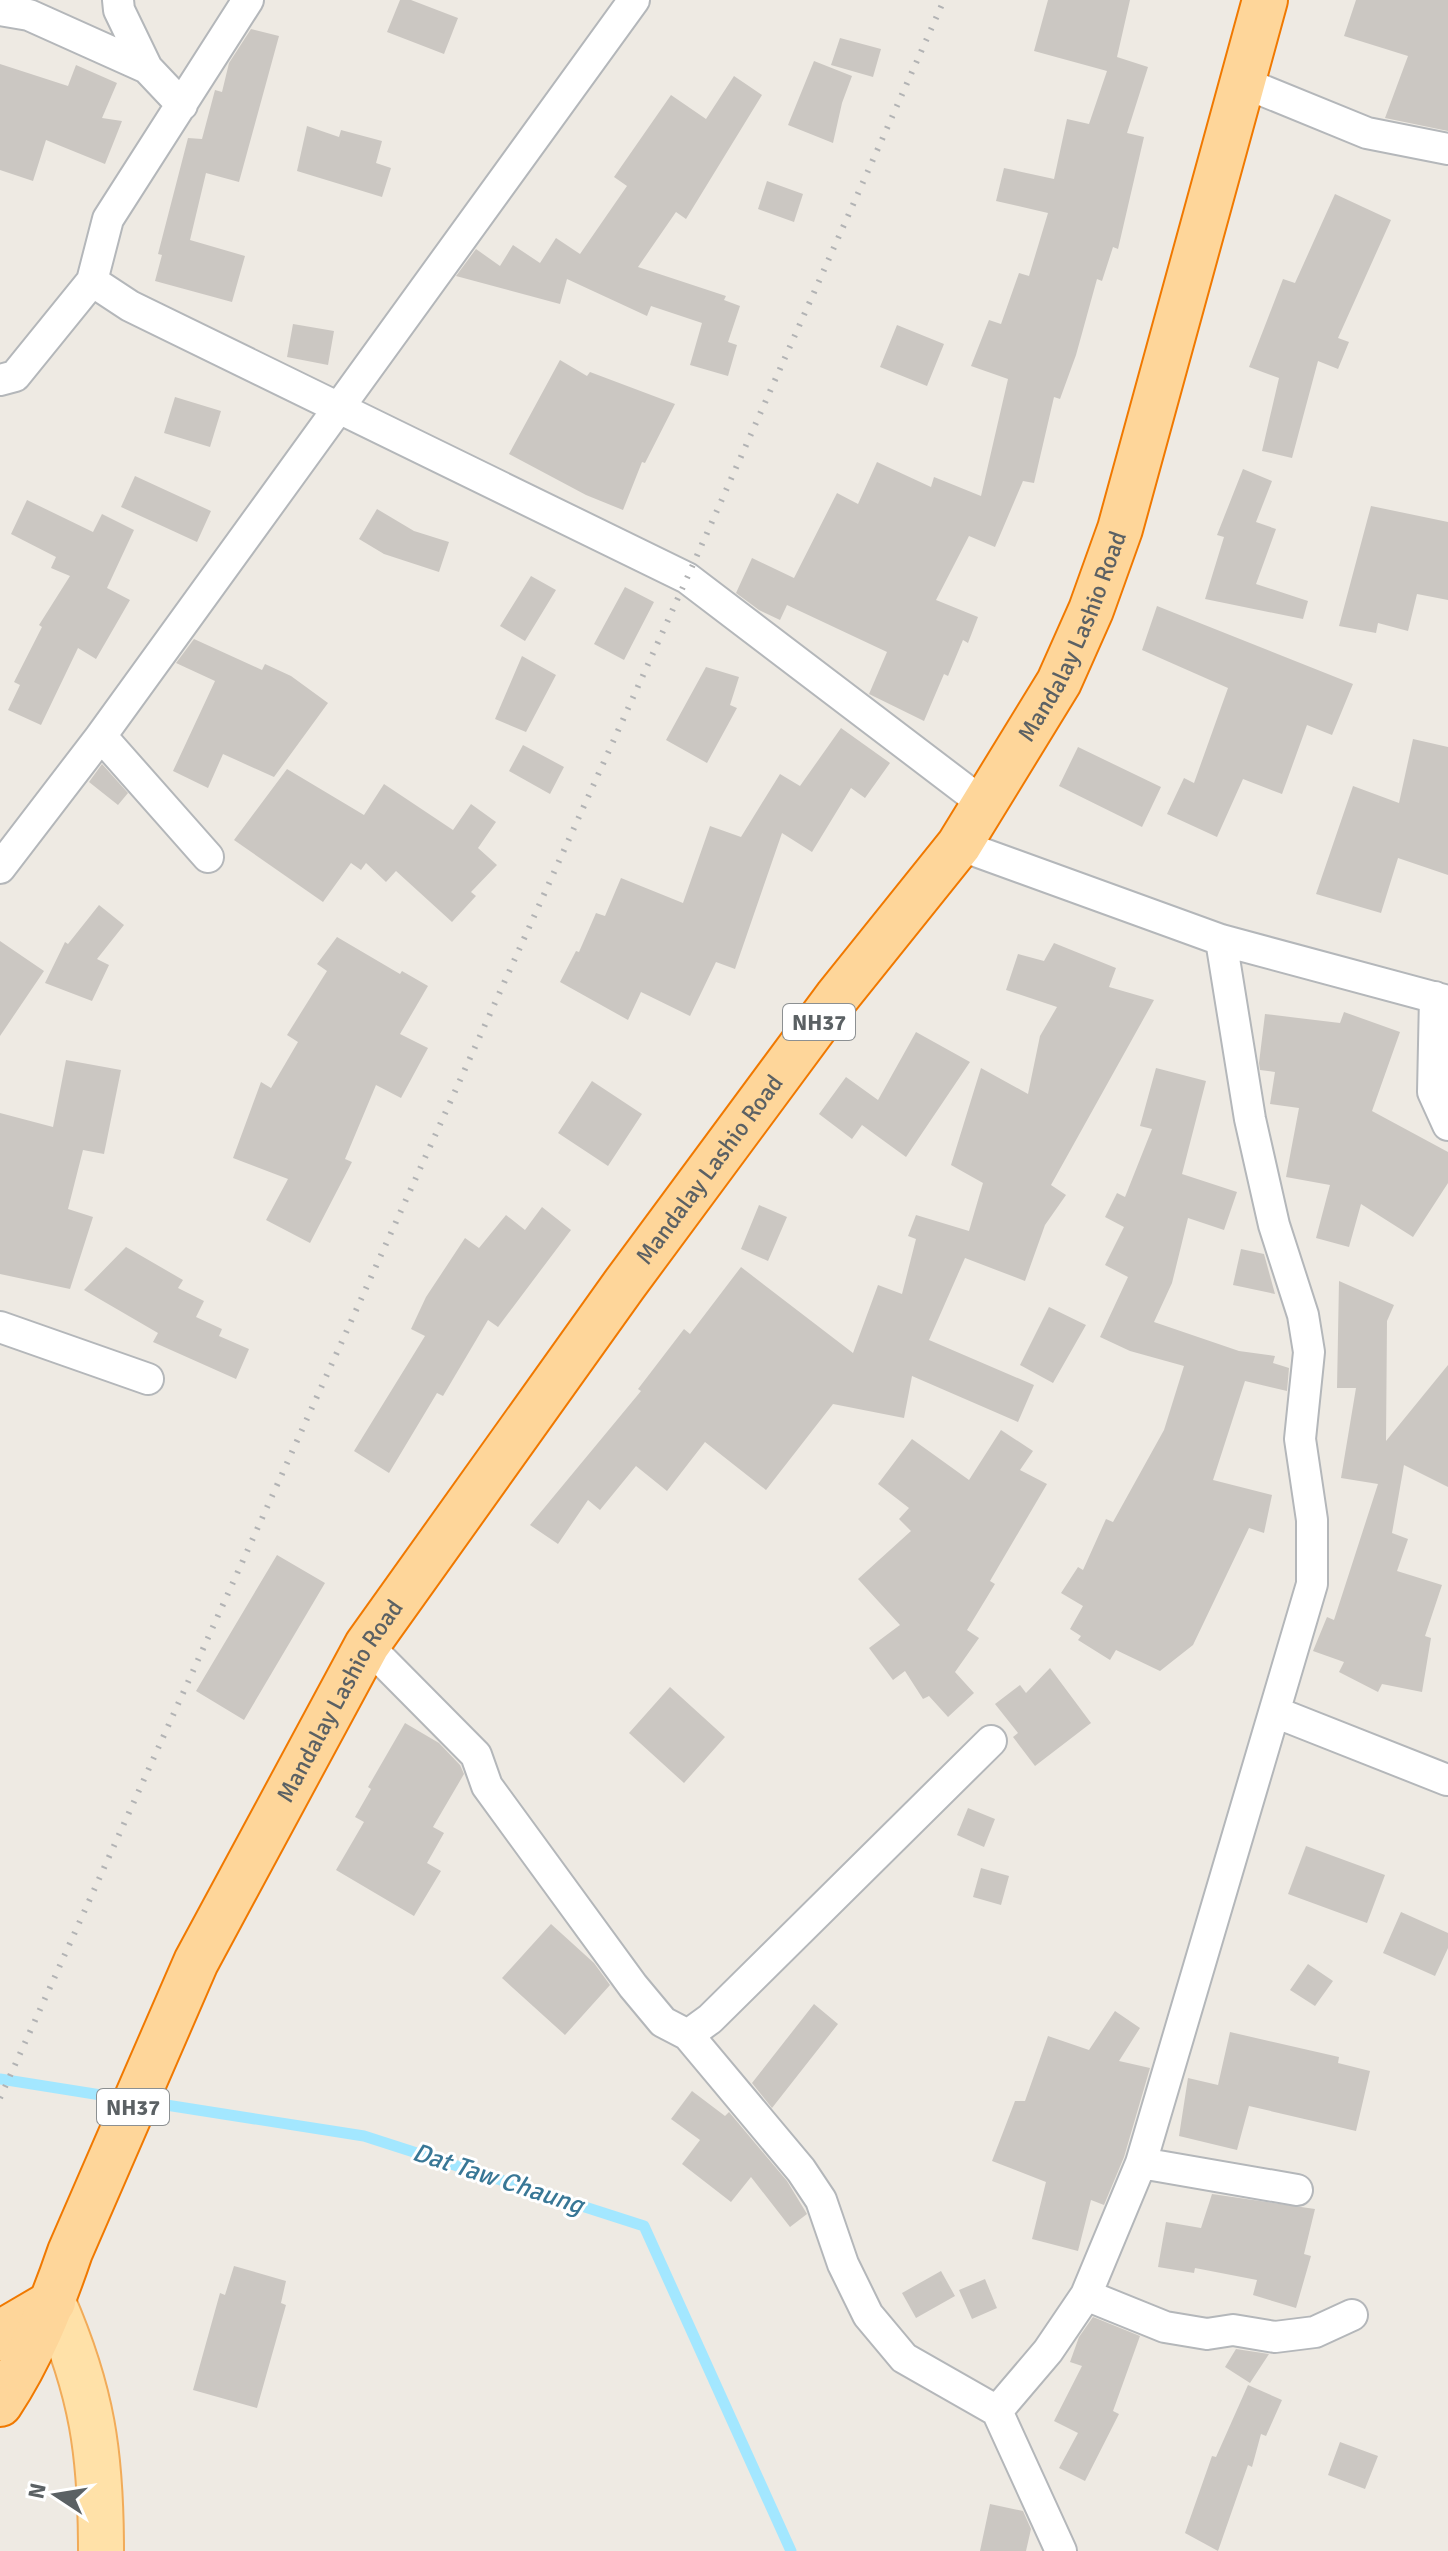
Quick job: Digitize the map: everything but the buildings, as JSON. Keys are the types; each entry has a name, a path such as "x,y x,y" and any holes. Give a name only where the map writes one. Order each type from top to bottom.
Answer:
{"highway":[{"name":"Mandalay Lashio Road","path":"0,2404 18,2378 53,2302 70,2252 196,1962 367,1645 624,1285 837,997 959,845 1059,682 1091,610 1120,529 1265,0"},
{"path":"0,2338 5,2330 53,2302"}],"main road":[{"path":"53,2302 75,2352 94,2422 101,2495 101,2551"}],"street":[{"path":"118,0 119,10 147,68 182,105"},
{"path":"0,380 15,376 92,281 108,219 248,0"},
{"path":"0,868 101,736 634,0"},
{"path":"0,10 29,15 147,68"},
{"path":"1242,82 1367,133 1448,149"},
{"path":"92,281 130,306 687,578 984,804"},
{"path":"101,736 208,857"},
{"path":"959,845 1221,940 1442,999 1433,1092 1448,1125"},
{"path":"997,2411 1048,2351 1086,2295 1141,2163 1312,1584 1312,1520 1300,1439 1309,1352 1303,1315 1274,1225 1250,1119 1221,940"},
{"path":"0,1327 148,1379"},
{"path":"367,1645 476,1755 487,1786 633,1986 663,2022 688,2035 801,2170 821,2200 843,2264 868,2315 904,2358 997,2411 1061,2551"},
{"path":"1275,1712 1447,1780"},
{"path":"688,2035 710,2019 991,1741"},
{"path":"1141,2163 1297,2190"},
{"path":"1086,2295 1165,2327 1207,2334 1233,2330 1275,2337 1315,2332 1352,2315"}],"waterway":[{"name":"Dat Taw Chaung","path":"0,2079 126,2099"},
{"name":"Dat Taw Chaung","path":"147,2102 364,2136 644,2226 791,2551"}],"railway":[{"path":"0,2098 687,578 944,0"}]}
